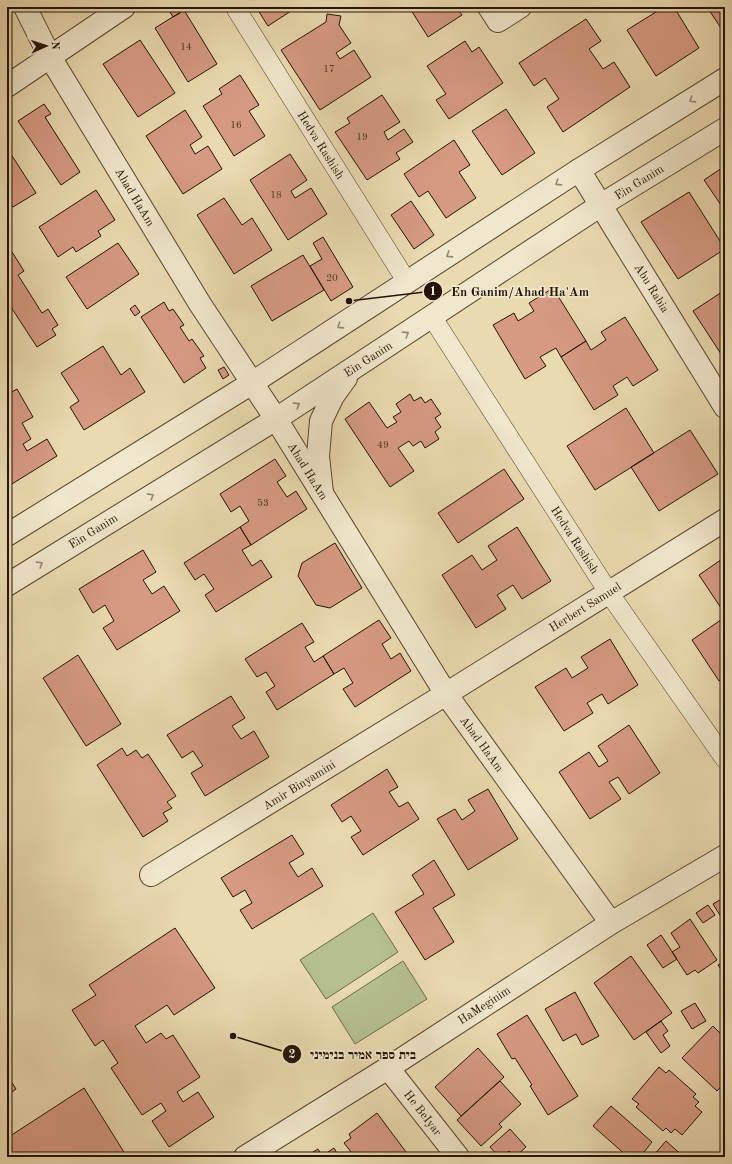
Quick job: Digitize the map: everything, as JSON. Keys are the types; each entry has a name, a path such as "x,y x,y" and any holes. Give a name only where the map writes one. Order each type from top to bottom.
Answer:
{"street":[{"name":"Ahad HaAm","path":"25,7 50,57 200,304 276,419 446,694 611,923"},
{"path":"7,86 124,7"},
{"name":"Hedva Rashish","path":"235,7 407,282"},
{"path":"489,7 498,21 520,7"},
{"path":"7,535 252,383 579,170 725,79"},
{"name":"Ein Ganim","path":"7,585 276,419 601,205 725,129"},
{"name":"Abu Rabia","path":"579,170 725,407"},
{"name":"Hedva Rashish","path":"432,317 609,592 725,759"},
{"path":"322,493 318,456 321,421 333,396 353,368"},
{"name":"Herbert Samuel","path":"446,694 725,520"},
{"name":"Amir Binyamini","path":"151,875 446,694"},
{"name":"HaMeginim","path":"245,1157 388,1068 611,923 725,856"},
{"name":"He BeIyar","path":"388,1068 458,1157"}],"green space":[{"path":"373,913 398,952 326,999 300,960"},
{"path":"403,961 427,999 355,1044 332,1007"}],"building":[{"path":"167,7 177,7 180,13 173,17"},
{"path":"256,7 297,7 268,26"},
{"path":"409,7 456,7 462,15 428,37"},
{"path":"664,7 674,7 699,48 656,76 627,30"},
{"path":"707,7 725,7 725,25 721,28"},
{"path":"184,10 217,64 188,82 155,28"},
{"path":"327,14 341,16 339,25 351,43 336,53 340,59 354,50 371,77 320,110 281,50 326,22"},
{"path":"586,19 601,41 589,49 603,69 614,62 630,87 563,132 547,107 559,99 545,78 534,86 519,63"},
{"path":"140,40 175,93 138,117 103,64"},
{"path":"465,41 472,52 479,47 503,83 449,119 436,100 446,94 427,66"},
{"path":"240,75 259,105 249,111 265,136 234,156 203,106 222,94 219,89"},
{"path":"382,95 400,122 384,132 388,140 404,129 413,142 396,153 400,159 367,180 335,132 350,123 347,118"},
{"path":"44,104 51,114 45,117 80,172 61,185 18,121"},
{"path":"506,109 535,153 502,175 472,131"},
{"path":"185,110 202,137 190,145 195,154 208,146 222,169 183,194 146,136"},
{"path":"454,140 470,165 459,172 476,198 446,218 428,191 419,197 404,174"},
{"path":"7,148 36,193 13,207 7,198"},
{"path":"290,154 307,180 291,191 295,198 311,188 327,214 288,240 250,180"},
{"path":"725,166 725,211 704,180"},
{"path":"96,190 115,220 98,231 101,236 76,252 73,247 58,257 39,227"},
{"path":"689,192 725,249 678,279 641,222"},
{"path":"224,198 242,225 252,218 272,250 234,274 197,215"},
{"path":"411,201 434,235 414,249 391,215"},
{"path":"323,237 353,287 331,301 310,266 322,259 313,243"},
{"path":"118,243 139,274 87,309 66,277"},
{"path":"12,252 24,271 18,275 42,313 48,309 58,325 52,329 56,335 37,347 7,301 7,255"},
{"path":"303,255 324,290 272,321 251,286"},
{"path":"553,288 586,341 561,357 556,348 540,357 546,366 525,379 493,325 514,313 518,321 534,311 529,303"},
{"path":"725,290 725,360 693,311"},
{"path":"164,302 169,311 173,309 184,325 180,327 189,341 192,339 204,356 200,358 206,368 184,383 141,317"},
{"path":"135,305 140,312 135,316 130,309"},
{"path":"625,317 658,370 633,386 627,377 613,386 618,395 594,410 561,357 586,341 591,350 606,340 601,332"},
{"path":"103,346 121,375 130,368 145,392 84,430 70,407 79,401 61,373"},
{"path":"224,367 229,375 223,379 218,370"},
{"path":"17,389 33,417 22,423 31,439 23,444 27,451 47,439 57,456 7,487 7,395"},
{"path":"410,394 414,401 421,397 425,403 431,399 441,414 435,418 441,427 435,432 439,439 425,448 421,441 413,446 409,441 398,448 414,471 390,487 345,419 369,402 387,428 397,422 393,417 401,412 396,404"},
{"path":"626,408 654,453 595,490 567,446"},
{"path":"690,430 718,474 659,511 631,467"},
{"path":"275,459 286,476 277,482 287,497 296,491 307,509 251,545 240,527 249,521 240,506 231,512 220,494"},
{"path":"504,469 524,499 458,543 438,513"},
{"path":"240,527 251,545 242,550 252,566 261,560 272,577 216,612 205,595 214,589 204,574 195,580 184,563"},
{"path":"517,527 551,581 522,599 513,585 497,595 506,609 476,628 442,575 472,555 482,570 497,560 488,546"},
{"path":"335,543 362,588 330,608 316,605 298,576 302,563"},
{"path":"143,550 156,572 143,580 152,594 164,586 180,611 117,650 103,628 114,621 105,605 93,613 79,589"},
{"path":"725,557 725,614 699,575"},
{"path":"725,617 725,677 719,681 692,640"},
{"path":"379,620 391,638 382,644 391,659 400,653 411,671 355,707 343,689 353,683 344,668 334,674 323,656"},
{"path":"302,623 314,642 305,647 314,662 323,656 334,674 277,710 266,692 275,686 266,672 257,677 245,659"},
{"path":"610,639 638,685 608,704 602,694 587,703 593,713 564,731 535,687 566,668 572,678 588,668 581,657"},
{"path":"78,655 121,724 86,746 43,678"},
{"path":"231,696 245,718 232,726 241,739 254,731 269,757 205,796 191,773 203,766 193,751 182,758 167,735"},
{"path":"629,725 660,773 629,794 618,777 609,782 621,799 590,819 559,772 589,752 599,767 608,761 598,746"},
{"path":"122,748 127,756 136,750 142,758 148,754 176,796 167,802 172,808 163,813 168,821 143,837 97,765"},
{"path":"387,769 398,787 389,792 399,807 408,802 419,819 363,855 351,837 361,831 351,816 342,822 331,805"},
{"path":"488,789 518,839 468,870 437,819 455,809 462,820 475,811 468,800"},
{"path":"292,835 304,854 289,863 298,877 312,868 323,886 252,929 240,910 252,903 245,890 233,897 221,878"},
{"path":"434,860 455,895 433,908 454,942 425,960 395,912 424,894 412,875"},
{"path":"725,897 725,923 713,904"},
{"path":"708,905 715,915 703,923 696,913"},
{"path":"690,919 717,960 698,973 695,970 687,975 672,952 680,947 671,933"},
{"path":"175,928 215,988 174,1015 167,1005 135,1026 146,1043 161,1033 166,1039 173,1035 200,1077 177,1092 183,1102 198,1092 214,1117 169,1147 152,1121 166,1111 161,1103 142,1115 111,1068 118,1063 103,1040 95,1046 72,1010 96,995 89,985"},
{"path":"661,935 677,959 663,968 647,945"},
{"path":"631,956 672,1013 634,1040 594,983"},
{"path":"725,961 725,975 718,965"},
{"path":"575,992 599,1036 582,1045 576,1034 563,1041 545,1009"},
{"path":"695,1003 706,1021 692,1029 681,1011"},
{"path":"527,1015 578,1096 548,1115 515,1058 512,1059 497,1034"},
{"path":"661,1021 668,1031 663,1035 670,1046 661,1053 646,1032"},
{"path":"713,1026 725,1038 725,1082 717,1091 682,1058"},
{"path":"478,1048 504,1077 461,1116 435,1087"},
{"path":"659,1067 666,1073 669,1070 696,1094 693,1097 699,1102 695,1106 702,1112 682,1135 675,1129 671,1133 666,1128 663,1131 636,1107 639,1104 632,1099"},
{"path":"7,1075 16,1089 7,1096"},
{"path":"500,1081 521,1104 499,1124 502,1127 481,1146 457,1120"},
{"path":"84,1088 127,1157 7,1157 7,1138"},
{"path":"611,1106 652,1142 640,1157 628,1157 593,1126"},
{"path":"377,1113 409,1156 355,1157 344,1143 351,1138 349,1134"},
{"path":"510,1129 526,1147 515,1157 509,1151 502,1157 499,1157 490,1147"},
{"path":"666,1141 684,1157 652,1157"},
{"path":"334,1148 339,1157 305,1157 318,1149 322,1156"}],"place":[{"name":"En Ganim/Ahad Ha'Am","path":"349,301"},
{"name":"בית ספר אמיר בנימיני","path":"233,1036"}]}
